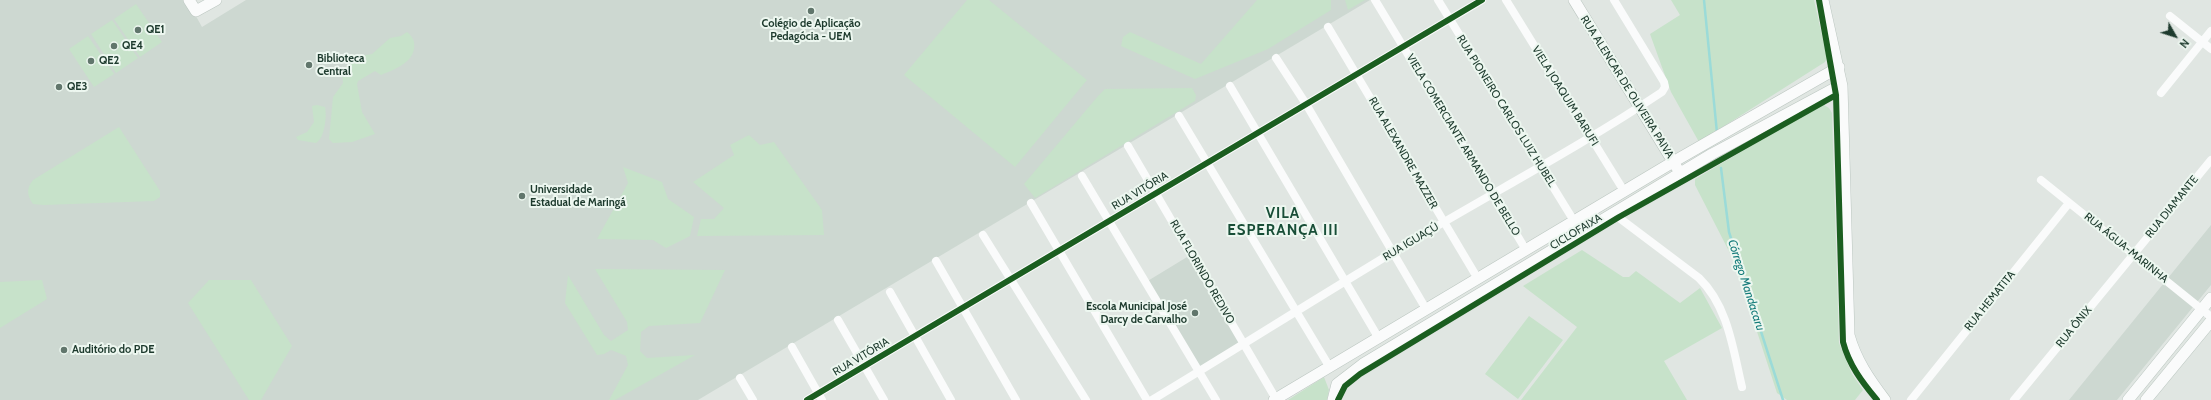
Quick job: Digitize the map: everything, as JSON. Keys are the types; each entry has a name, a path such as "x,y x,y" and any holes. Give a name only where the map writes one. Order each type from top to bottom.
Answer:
{"main road":[{"path":"189,0 196,11 211,1"},
{"name":"RUA ALENCAR DE OLIVEIRA PAIVA","path":"1574,0 1680,174"},
{"path":"1823,0 1842,86 1849,335 1856,357 1884,400"},
{"path":"1276,400 1329,366 1673,162 1839,67"},
{"path":"1332,400 1337,384 1363,364 1732,143 1835,88 1842,86"},
{"path":"2128,400 2211,298"},
{"path":"2146,400 2211,321"},
{"path":"1329,366 1337,384"}],"street":[{"name":"VIELA COMERCIANTE ARMANDO DE BELLO","path":"1375,0 1526,250"},
{"name":"RUA PIONEIRO CARLOS LUIZ HUBEL","path":"1438,0 1542,166 1574,221"},
{"name":"RUA VITÓRIA","path":"807,400 820,397 865,366 914,336 1482,0"},
{"name":"VIELA JOAQUIM BARUFI","path":"1506,0 1624,191"},
{"name":"RUA IGUAÇÚ","path":"1152,400 1245,345 1344,281 1591,137 1662,92 1665,87 1664,82 1614,0"},
{"path":"2170,16 2211,50"},
{"name":"RUA ALEXANDRE MAZZER","path":"1328,27 1357,74 1443,223 1478,279"},
{"path":"2161,93 2211,32"},
{"path":"1276,58 1306,104 1426,309"},
{"path":"1230,86 1378,337"},
{"path":"1179,116 1297,310 1329,366"},
{"name":"RUA FLORINDO REDIVO","path":"1128,146 1276,400"},
{"name":"RUA DIAMANTE","path":"2133,254 2211,160"},
{"path":"1082,176 1216,400"},
{"name":"RUA ÁGUA-MARINHA","path":"2041,180 2211,317"},
{"path":"1031,203 1147,400"},
{"name":"RUA HEMATITA","path":"1911,400 2069,203"},
{"path":"1614,214 1699,278 1710,288 1728,327 1742,387"},
{"path":"983,235 1086,400"},
{"name":"RUA ÔNIX","path":"2014,400 2133,254"},
{"path":"936,261 1016,400"},
{"path":"890,292 951,400"},
{"path":"838,320 884,400"},
{"path":"792,347 820,397"},
{"path":"740,378 753,400"}],"shaded area":[{"name":"Universidade Estadual de Maringá","path":"0,0 187,0 202,27 246,0 1370,0 698,400 0,400"},
{"path":"2211,225 2211,285 2117,400 2069,400"},
{"name":"Escola Municipal José Darcy de Carvalho","path":"1192,254 1245,345 1199,372 1146,282"}],"green space":[{"path":"967,0 989,0 1087,80 1015,167 904,75"},
{"path":"1257,0 1331,0 1331,10 1268,49 1195,79 1121,46 1123,37 1130,32 1201,64"},
{"path":"1345,0 1365,0 1348,10"},
{"path":"1671,0 1814,0 1827,58 1825,62 1699,142 1671,92 1650,34 1680,15"},
{"name":"QE1","path":"136,4 162,42 140,57 114,19"},
{"name":"QE4","path":"112,20 138,58 116,73 91,34"},
{"path":"407,32 412,37 414,42 414,49 409,60 381,75 375,71 358,81 357,84 362,112 375,134 352,142 333,143 329,139 333,97 343,83 342,72 354,57 372,54 390,38 401,36"},
{"name":"QE2","path":"88,36 114,74 94,87 69,49"},
{"path":"1192,88 1196,95 1195,101 1035,198 1024,184 1105,89"},
{"path":"317,105 325,107 326,111 325,126 319,140 316,143 298,140 296,137 307,132 314,122 312,106"},
{"path":"1824,105 1829,108 1832,113 1839,343 1852,374 1863,390 1855,400 1787,400 1777,393 1734,261 1695,185 1695,179 1819,106"},
{"path":"119,127 160,191 160,197 154,201 44,205 33,204 29,198 28,189 33,180"},
{"path":"749,135 760,145 774,142 822,210 824,235 697,236 701,219 714,219 724,208 693,182 734,155 730,145"},
{"path":"623,167 662,182 668,199 694,217 690,236 666,248 653,240 597,239 628,183"},
{"path":"1582,250 1623,277 1629,277 1636,271 1680,303 1700,288 1722,328 1664,361 1687,400 1521,400 1577,327 1523,286"},
{"path":"595,269 725,270 700,323 649,326 641,332 640,351 647,358 695,355 615,400 609,400 628,365 626,356 611,350 604,354 597,355 565,303 568,275 604,335 611,341 628,330 627,322"},
{"path":"42,280 47,299 0,328 0,282"},
{"path":"209,280 251,280 292,346 261,400 249,400 188,303"},
{"path":"1529,316 1563,340 1518,399 1485,374"},
{"path":"1324,377 1329,390 1327,400 1288,400"}],"waterway":[{"name":"Córrego Mandacaru","path":"1704,0 1717,133"},
{"name":"Córrego Mandacaru","path":"1721,168 1729,232 1783,400"}],"cycle path":[{"path":"807,400 1482,0"},
{"path":"1819,0 1836,95 1843,342 1857,373 1877,400"},
{"name":"CICLOFAIXA","path":"1338,400 1345,386 1360,374 1619,217 1836,95"}],"place":[{"name":"Colégio de Aplicação Pedagócia - UEM","path":"811,11"},
{"name":"QE1","path":"138,30"},
{"name":"QE4","path":"114,46"},
{"name":"QE2","path":"91,61"},
{"name":"Biblioteca Central","path":"309,65"},
{"name":"QE3","path":"59,87"},
{"name":"Universidade Estadual de Maringá","path":"522,196"},
{"name":"Escola Municipal José Darcy de Carvalho","path":"1195,313"},
{"name":"Auditório do PDE","path":"64,350"}],"district":[{"name":"VILA ESPERANÇA III","path":"1283,222"}]}
